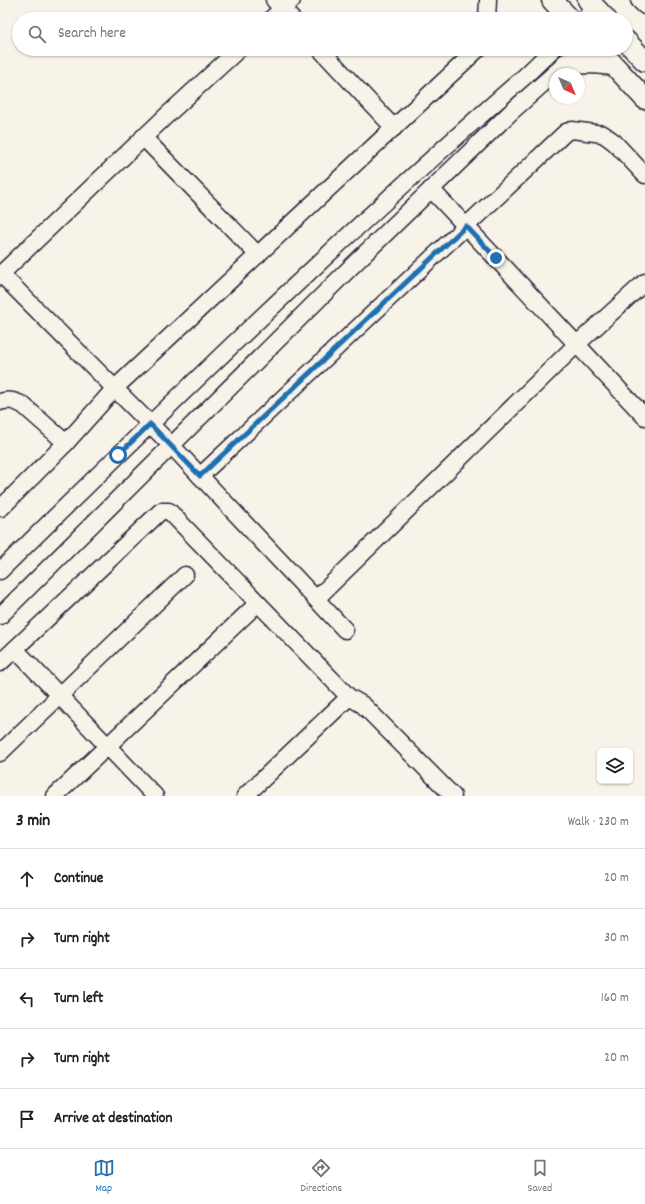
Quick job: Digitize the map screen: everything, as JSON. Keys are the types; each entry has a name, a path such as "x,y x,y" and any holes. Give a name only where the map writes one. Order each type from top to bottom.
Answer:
{"main road":[{"path":"543,0 547,12"},
{"path":"552,0 563,12"},
{"path":"633,49 645,62"},
{"path":"605,56 645,99"},
{"path":"566,64 594,63 613,65"}],"street":[{"path":"487,12 488,0"},
{"path":"639,0 645,6"},
{"path":"231,56 0,274 172,446 345,630"},
{"path":"327,56 394,128"},
{"path":"0,508 66,443 115,388 471,56"},
{"path":"0,571 150,424 332,251 523,78 545,56"},
{"path":"0,616 354,264 510,113 575,56"},
{"path":"200,476 562,135 572,130 603,134 614,142 645,175"},
{"path":"143,138 258,255"},
{"path":"431,189 645,417"},
{"path":"316,599 577,344 645,282"},
{"path":"0,402 5,400 15,401 23,405 66,443"},
{"path":"0,663 161,511 169,511 348,697 363,705 447,794"},
{"path":"0,753 185,575"},
{"path":"55,796 258,603"},
{"path":"16,649 156,796"},
{"path":"245,796 348,697"}],"route":[{"path":"118,455 150,424 200,476 466,226 496,258"}]}
